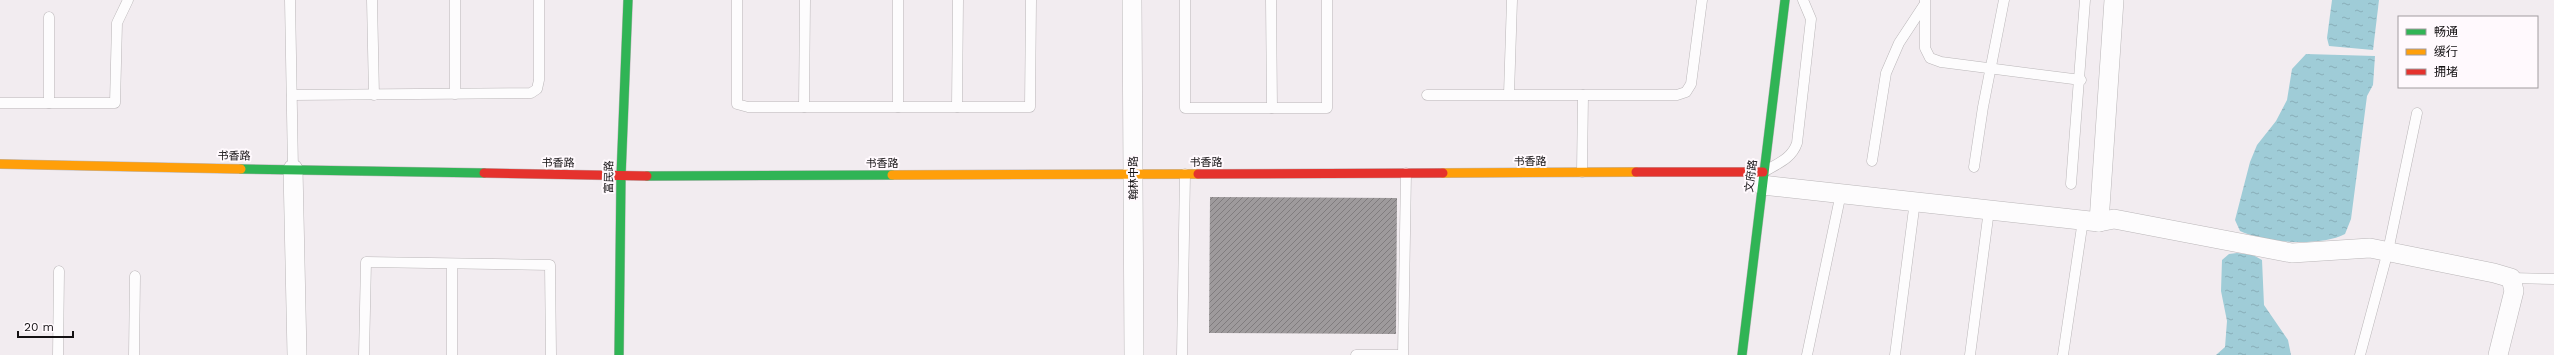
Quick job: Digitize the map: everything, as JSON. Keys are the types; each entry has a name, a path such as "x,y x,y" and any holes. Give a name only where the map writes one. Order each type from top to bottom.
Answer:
{"street":[{"name":"富民路","path":"619,355 621,176 628,0"},
{"name":"翰林中路","path":"1132,0 1134,355"},
{"name":"文府路","path":"1742,355 1762,178 1786,0"},
{"path":"2091,221 2114,0"},
{"name":"书香路","path":"0,164 621,176 1582,172 1762,178"},
{"path":"293,169 297,355"},
{"path":"1762,178 1841,193 2091,221 2114,219 2292,252 2346,248 2370,248 2494,273 2511,278 2514,291 2498,355"}],"lane":[{"path":"0,103 115,103 116,23 128,0"},
{"path":"290,0 293,169"},
{"path":"372,0 374,95"},
{"path":"455,0 456,94"},
{"path":"292,95 531,94 537,89 539,80 539,0"},
{"path":"737,0 737,104 748,108 1030,107 1031,0"},
{"path":"804,107 805,0"},
{"path":"898,0 898,107"},
{"path":"957,107 958,0"},
{"path":"1185,0 1185,108 1327,108 1327,0"},
{"path":"1271,0 1272,108"},
{"path":"1509,94 1512,0"},
{"path":"1427,95 1509,94 1668,96 1686,92 1691,84 1702,0"},
{"path":"1762,178 1794,153 1797,143 1811,19 1803,0"},
{"path":"1974,167 2004,0"},
{"path":"2071,184 2081,80 2085,0"},
{"path":"1924,2 1925,48 1930,58 1941,62 2081,80"},
{"path":"1872,161 1886,73 1899,43 1924,2"},
{"path":"49,17 49,103"},
{"path":"1582,172 1584,95"},
{"path":"2360,355 2388,251 2417,113"},
{"path":"1356,355 1403,355 1406,173"},
{"path":"1182,355 1185,174"},
{"path":"1807,355 1841,193"},
{"path":"1895,355 1915,201"},
{"path":"1970,355 1989,210"},
{"path":"2063,355 2091,221"},
{"path":"364,355 366,262 550,265 551,355"},
{"path":"452,264 452,355"},
{"path":"58,355 59,270"},
{"path":"134,355 135,276"},
{"path":"2511,278 2554,279"}],"water":[{"path":"2332,0 2379,0 2373,50 2329,46 2327,38"},
{"path":"2306,54 2375,56 2373,85 2367,96 2351,219 2345,234 2322,241 2278,241 2251,235 2240,231 2235,220 2250,162 2257,145 2276,121 2287,100 2292,69"},
{"path":"2237,253 2253,255 2262,260 2264,305 2288,340 2291,355 2216,355 2225,347 2227,321 2221,291 2222,260 2229,254"}],"building":[{"path":"1210,197 1397,198 1396,334 1209,333"}],"traffic: fast":[{"path":"619,355 621,176 628,0"},
{"path":"1742,355 1785,0"},
{"path":"241,169 484,173"},
{"path":"647,176 892,175"}],"traffic: slow":[{"path":"0,164 241,169"},
{"path":"1443,173 1636,172"},
{"path":"892,175 1198,174"}],"traffic: jam":[{"path":"1636,172 1763,172"},
{"path":"484,173 647,176"},
{"path":"1198,174 1443,173"}]}
